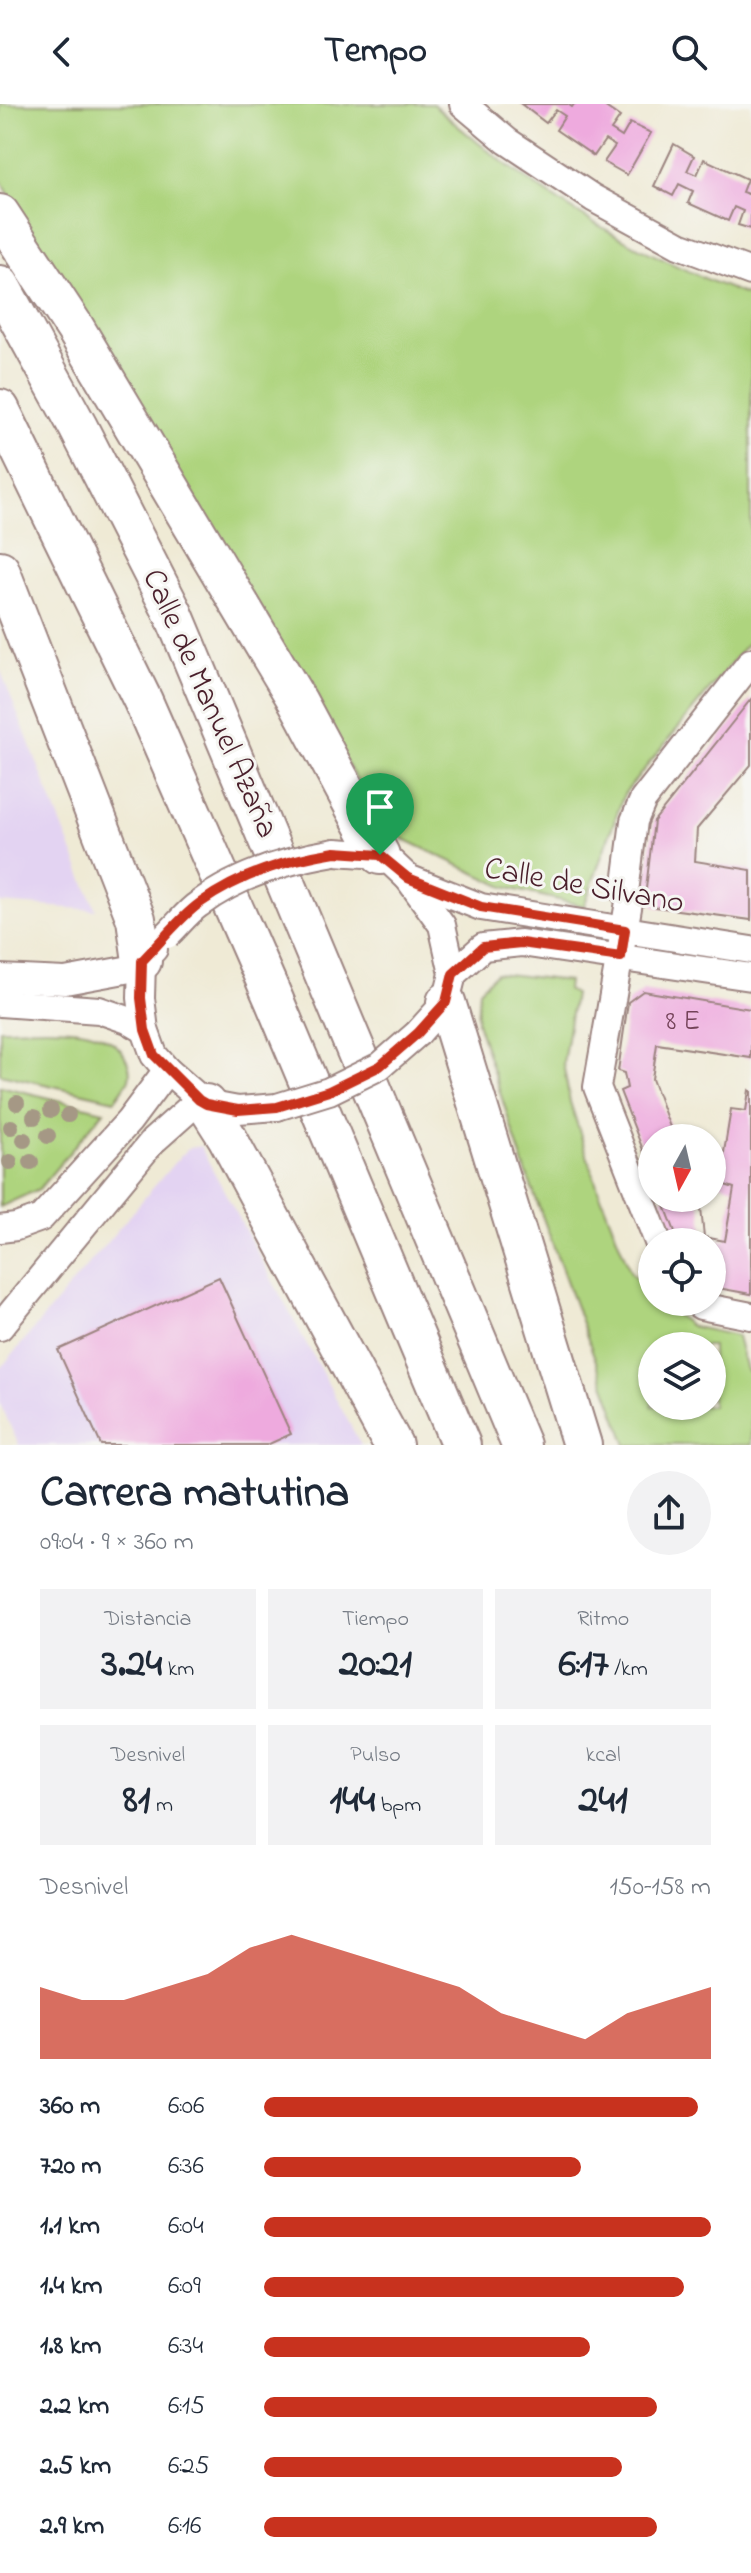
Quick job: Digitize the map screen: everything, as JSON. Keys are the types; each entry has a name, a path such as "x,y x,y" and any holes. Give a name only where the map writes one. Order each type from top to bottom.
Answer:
{"highway":[{"path":"0,214 75,328 394,866"},
{"name":"Calle de Manuel Azaña","path":"0,285 78,427 173,613 521,1445"},
{"name":"Calle de Manuel Azaña","path":"0,409 143,701 281,1015 461,1445"},
{"path":"0,570 150,954"},
{"path":"449,988 582,1445"},
{"path":"214,1105 227,1137 393,1445"}],"street":[{"path":"463,104 507,141 593,198 679,245 751,272"},
{"path":"652,1228 597,1087 625,930 629,902 625,892 638,810 751,662"},
{"path":"0,1327 9,1312 153,1141 214,1105 277,1107 329,1091 380,1066 418,1033 449,988 442,925 394,866 335,852 289,860 246,877 199,904 150,954 65,981 11,978"},
{"name":"Calle de Silvano","path":"394,866 481,907 751,950"},
{"name":"Calle de Silvano","path":"449,988 483,947 521,943 751,977"},
{"path":"150,954 141,998 145,1030 154,1055 167,1070 214,1105"},
{"path":"13,1004 99,1010 145,1030"},
{"path":"0,1229 41,1218 129,1121 167,1070"},
{"path":"726,1311 751,1316"}],"shaded area":[{"path":"0,669 60,821 96,910 0,903"},
{"path":"200,1146 361,1445 19,1445 0,1404 0,1369 174,1163 189,1148"}],"green space":[{"path":"0,104 433,104 505,164 583,216 665,260 751,297 751,639 624,794 584,906 504,887 387,831 0,179"},
{"path":"496,973 568,981 567,990 574,994 563,1063 570,1102 598,1189 631,1273 638,1280 638,1316 678,1316 690,1326 718,1332 638,1332 638,1420 726,1420 726,1334 737,1336 746,1370 751,1374 751,1445 627,1445 526,1172 477,1022 479,990"},
{"path":"68,1028 101,1036 124,1055 130,1070 129,1079 115,1100 0,1074 0,1029"},
{"path":"0,1086 104,1111 39,1189 0,1207"}],"building":[{"path":"521,104 568,104 572,107 574,104 601,104 620,117 611,130 622,137 630,123 651,133 627,175 604,162 615,146 605,140 594,156 556,130 565,116 556,110 546,123"},
{"path":"674,144 694,156 687,171 697,175 704,159 747,179 742,192 751,195 751,229 738,225 743,211 734,207 728,221 688,203 693,191 679,184 673,196 654,186"},
{"path":"751,699 751,765 697,829 695,861 751,870 751,920 656,907 645,897 654,821"},
{"path":"643,991 751,1009 751,1058 657,1044 652,1079 669,1124 638,1124 638,1137 620,1091 627,1088 624,1073 618,1071 628,1002"},
{"path":"749,1090 751,1294 726,1290 726,1235 734,1188 726,1185 726,1140 731,1109 746,1111"},
{"path":"667,1212 701,1212 703,1228 674,1228"},
{"path":"219,1277 291,1434 267,1445 101,1445 58,1350"}],"route":[{"path":"335,852 380,855 408,878 481,907 625,930 621,957 521,943 483,947 453,974 446,1002 418,1033 380,1066 329,1091 277,1107 238,1110 199,1100 154,1055 145,1030 141,998 142,961 199,904 246,877 289,860 335,852"}]}
